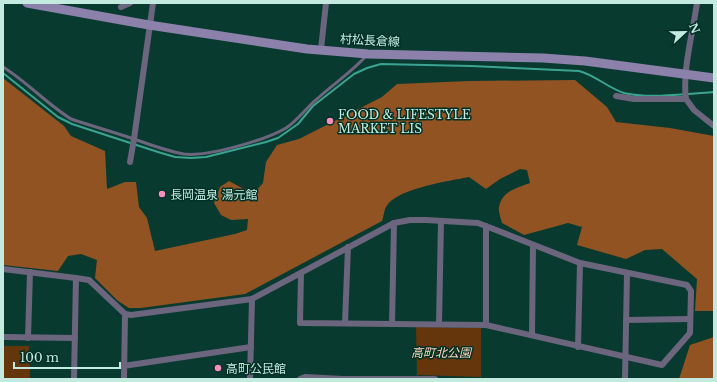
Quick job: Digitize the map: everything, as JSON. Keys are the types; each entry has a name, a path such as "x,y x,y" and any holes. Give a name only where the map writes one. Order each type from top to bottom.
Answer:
{"main road":[{"name":"村松長倉線","path":"27,3 54,6 149,25 306,49 321,49 368,54 543,58 585,61 714,78"}],"street":[{"path":"121,7 130,3"},
{"path":"130,162 153,3"},
{"path":"321,49 326,3"},
{"path":"697,3 686,75 686,99 694,110 714,126"},
{"path":"616,96 634,99 686,99"},
{"path":"3,269 89,280 125,314 131,315 252,299 394,223 410,220 478,223 580,263 687,285 691,291 690,333 662,365 486,325 300,323 301,273"},
{"path":"439,324 441,221"},
{"path":"392,324 394,223"},
{"path":"486,226 486,325"},
{"path":"532,335 533,245"},
{"path":"345,323 348,247"},
{"path":"578,347 580,263"},
{"path":"28,338 30,272"},
{"path":"625,379 626,272"},
{"path":"74,379 76,278"},
{"path":"250,379 252,299"},
{"path":"124,379 125,314"},
{"path":"626,320 690,319"},
{"path":"3,337 74,338"},
{"path":"123,366 251,347"},
{"path":"300,379 306,377 343,379 435,379"}],"lane":[{"path":"3,67 28,85 58,111 71,119 163,149 184,154 196,154 264,138 287,127 308,107 350,72 368,54"}],"green space":[{"name":"高町北公園","path":"416,327 481,328 481,377 417,375"},
{"path":"3,346 29,346 30,379 3,379"}],"shaded area":[{"path":"3,78 64,126 71,136 105,151 107,189 125,182 136,182 139,207 147,218 155,251 235,234 247,230 248,219 231,220 221,215 214,203 220,187 229,181 242,188 255,192 263,183 266,162 277,145 299,139 382,97 397,84 469,81 575,80 607,107 616,122 670,128 714,136 714,311 695,311 697,279 662,249 645,250 626,259 577,245 582,227 568,223 524,235 502,223 499,209 503,197 511,191 530,183 527,170 520,169 500,179 486,189 469,177 414,189 394,198 388,204 382,221 245,294 141,308 129,308 118,301 95,278 97,260 81,254 68,256 58,271 3,265"},
{"path":"714,337 714,379 679,379 690,345"}],"waterway":[{"path":"3,73 58,117 72,124 175,157 191,158 206,157 278,138 298,124 313,106 354,74 381,64 579,71 591,75 618,91 645,96 668,96 714,92"}],"place":[{"name":"FOOD & LIFESTYLE MARKET LIS","path":"330,121"},
{"name":"長岡温泉 湯元館","path":"162,194"},
{"name":"高町公民館","path":"218,368"}]}
